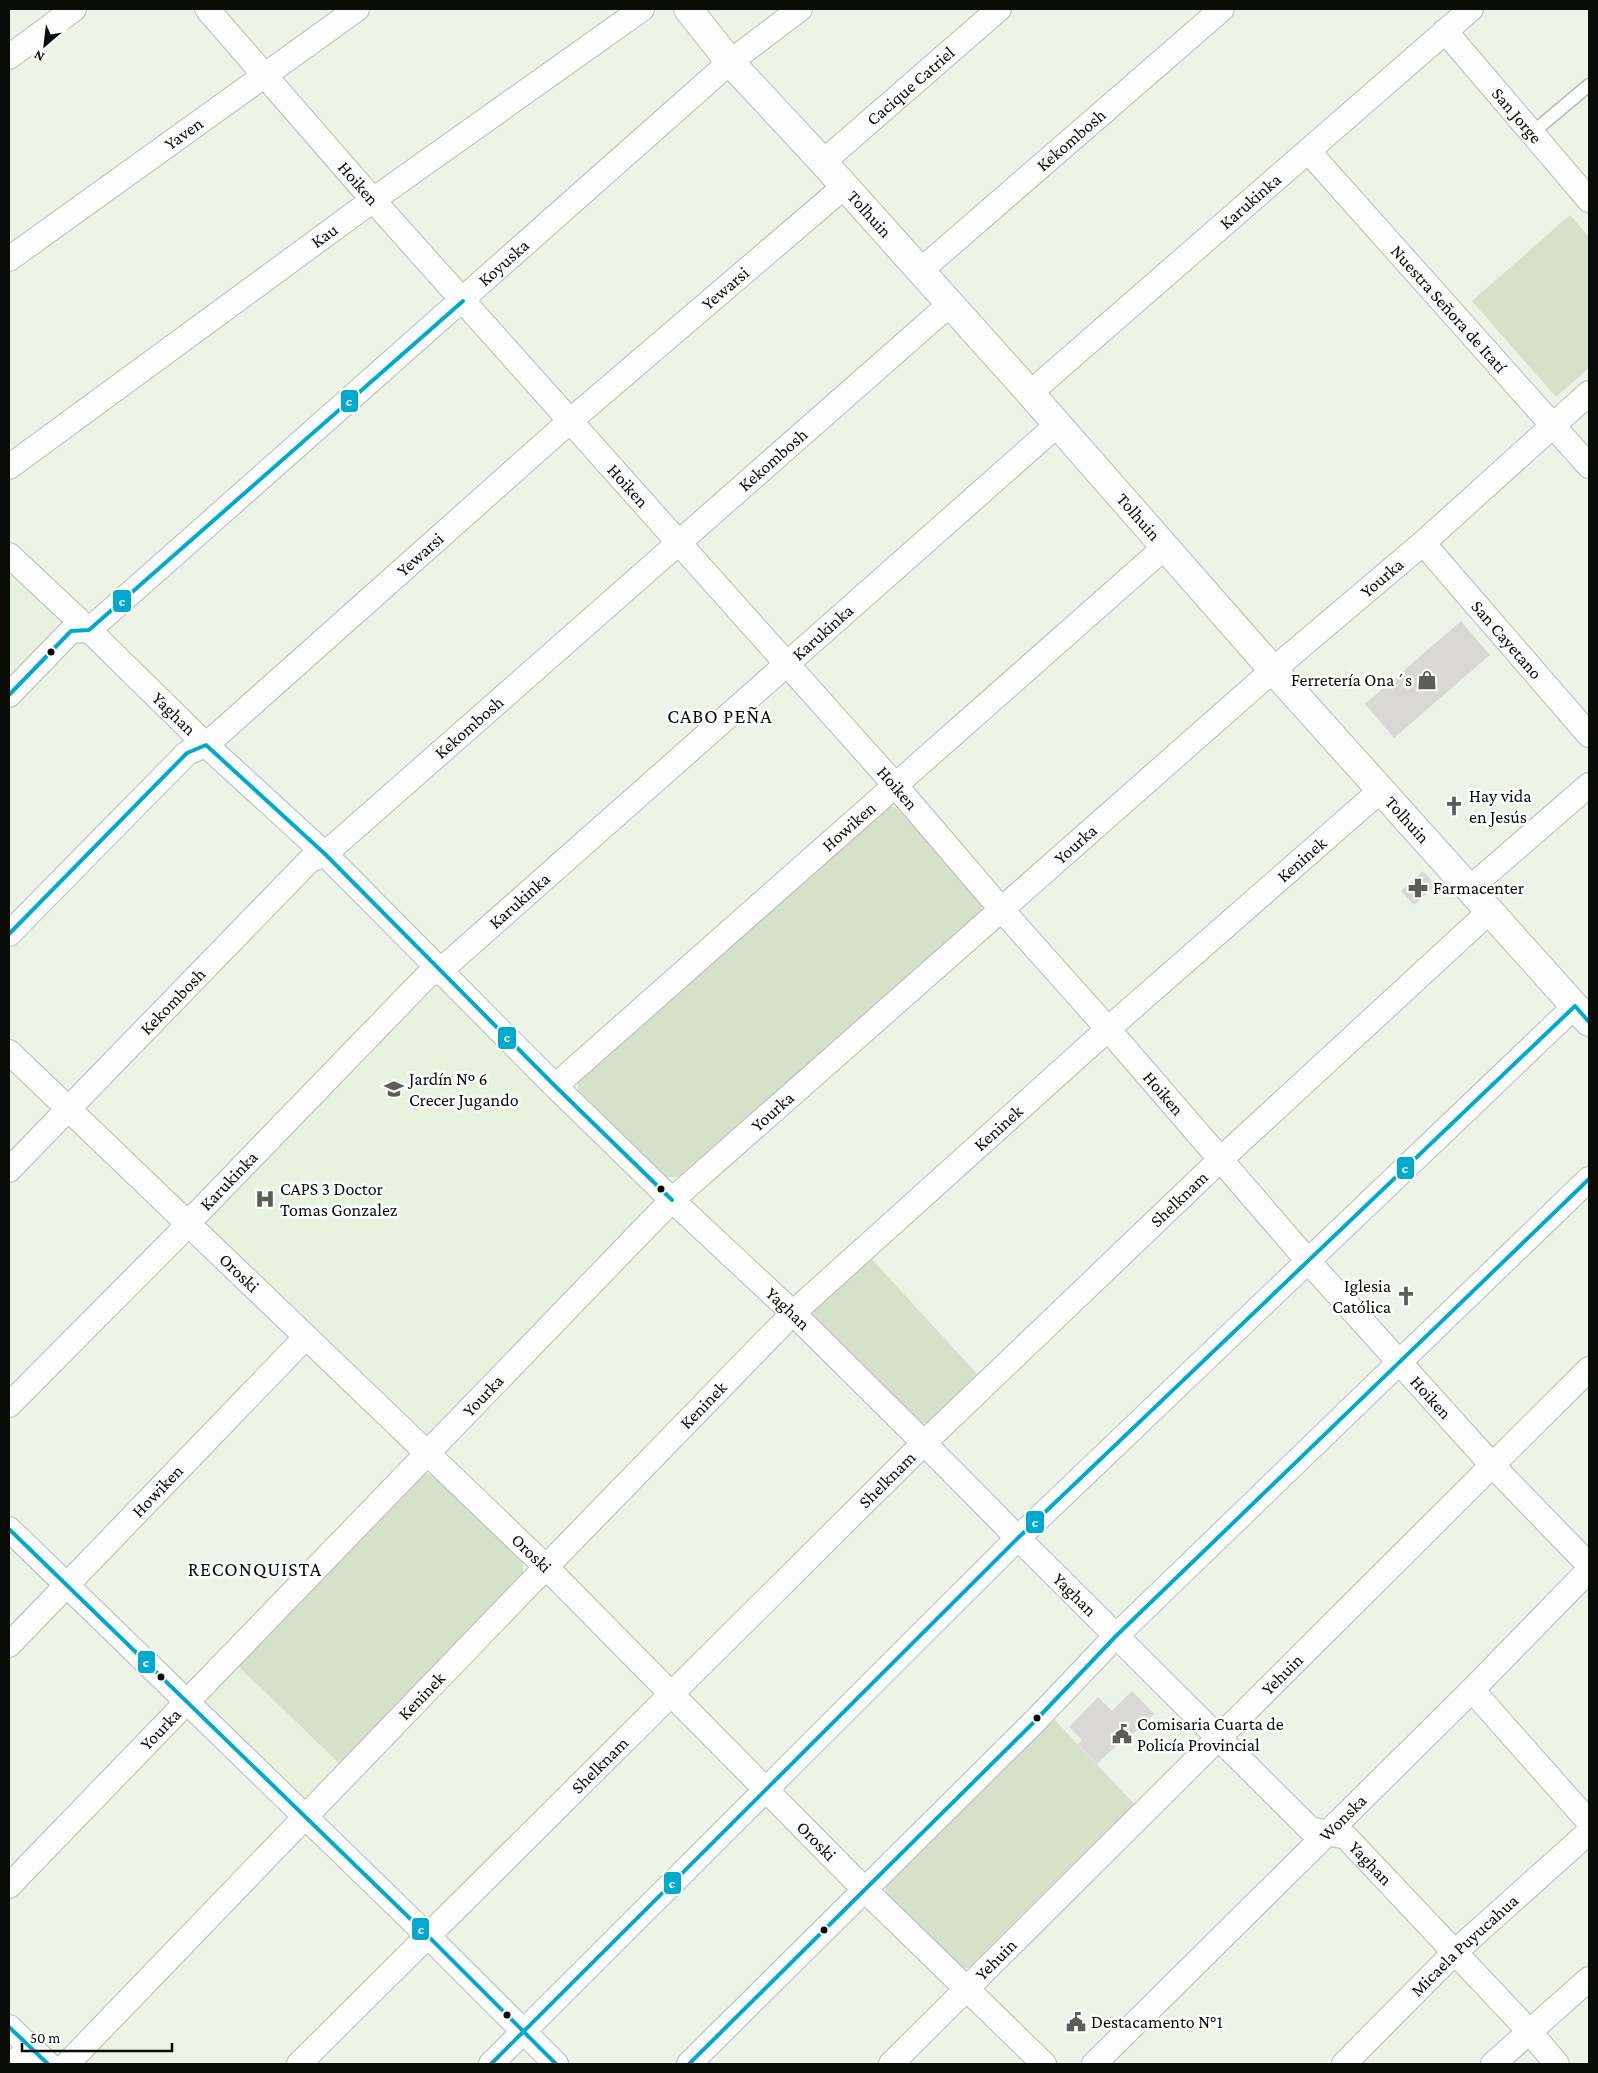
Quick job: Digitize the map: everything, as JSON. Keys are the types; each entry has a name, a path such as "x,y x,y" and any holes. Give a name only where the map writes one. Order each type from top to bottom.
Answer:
{"street":[{"path":"9,57 74,9"},
{"name":"Hoiken","path":"207,9 373,200 895,785 1001,909 1221,1158 1308,1261 1492,1465 1589,1566"},
{"name":"Yaven","path":"9,259 357,9"},
{"name":"Kau","path":"9,467 373,200 642,9"},
{"name":"Tolhuin","path":"688,9 730,62 845,186 1273,670 1582,1014"},
{"name":"Koyuska","path":"9,695 71,630 88,630 463,301 730,62 800,9"},
{"name":"Cacique Catriel","path":"823,162 999,9"},
{"name":"Kekombosh","path":"920,271 1222,9"},
{"name":"Karukinka","path":"1030,393 1471,9"},
{"name":"San Jorge","path":"1445,31 1589,200"},
{"name":"Nuestra Señora de Itatí","path":"1309,152 1589,466"},
{"name":"Yewarsi","path":"9,934 187,753 206,745 570,421 845,186"},
{"name":"Kekombosh","path":"9,1170 310,860 325,854 950,304"},
{"name":"Yourka","path":"9,1886 426,1452 672,1200 1273,670 1423,544 1589,393"},
{"name":"Karukinka","path":"9,1405 177,1236 428,975 441,970 1057,425"},
{"name":"San Cayetano","path":"1423,544 1589,735"},
{"name":"Howiken","path":"555,1086 1165,547"},
{"name":"Yaghan","path":"9,556 206,745 325,854 555,1086 672,1200 793,1313 1310,1828 1326,1834 1346,1837 1529,2031 1557,2064"},
{"path":"1470,888 1589,785"},
{"name":"Keninek","path":"67,2064 793,1313 1108,1029 1381,790"},
{"name":"Shelknam","path":"299,2064 924,1443 1221,1158 1490,911"},
{"path":"491,2064 1018,1538 1308,1261 1582,1014"},
{"name":"Oroski","path":"9,1052 305,1338 546,1567 864,1889 1044,2064"},
{"path":"689,2064 1036,1720 1116,1636 1589,1179"},
{"name":"Howiken","path":"9,1645 305,1338"},
{"name":"Yehuin","path":"891,2064 1589,1369"},
{"path":"9,1529 428,1936 556,2064"},
{"name":"Wonska","path":"1094,2064 1472,1690 1589,1570"},
{"path":"1472,1690 1589,1822"},
{"name":"Micaela Puyucahua","path":"1344,2064 1455,1952 1589,1832"},
{"path":"1493,2064 1589,1979"},
{"path":"9,2027 48,2064"},
{"path":"13,2064 30,2048"}],"lane":[{"path":"1532,133 1589,85"}],"shaded area":[{"path":"1570,215 1589,237 1589,368 1556,397 1472,301"},
{"path":"9,570 51,610 57,624 55,632 9,680"},
{"path":"891,806 904,811 983,905 978,917 685,1173 679,1177 665,1177 582,1096 578,1090 578,1077 884,807"},
{"path":"434,988 447,993 650,1192 651,1198 646,1211 433,1432 426,1433 419,1432 210,1228 208,1221 210,1214 428,989"},
{"path":"868,1255 980,1377 932,1423 918,1423 813,1319 813,1305"},
{"path":"425,1473 438,1478 519,1557 523,1562 523,1576 342,1766 236,1664 418,1475"},
{"path":"236,1664 342,1766 310,1796 297,1796 208,1708 208,1694"},
{"path":"1051,1716 1137,1807 973,1968 959,1968 886,1895 886,1882"}],"building":[{"name":"Ferretería Ona´s","path":"1461,621 1490,655 1394,738 1365,704"},
{"name":"Farmacenter","path":"1423,871 1436,885 1414,905 1401,891"},
{"path":"1132,1691 1154,1714 1125,1742 1122,1740 1097,1764 1078,1744 1082,1740 1069,1727 1098,1697 1112,1711"}],"transit line":[{"name":"c","path":"9,695 71,631 89,630 463,301"},
{"name":"c","path":"9,934 187,753 206,745 325,854 555,1086 672,1200"},
{"name":"c","path":"491,2064 1018,1538 1575,1006 1589,1022"},
{"name":"c","path":"689,2064 1036,1720 1116,1636 1589,1179"},
{"name":"c","path":"9,1529 428,1936 556,2064"},
{"name":"c","path":"9,2027 48,2064"}],"place":[{"name":"Ferretería Ona´s","path":"1427,680"},
{"name":"Hay vida en Jesús","path":"1454,806"},
{"name":"Farmacenter","path":"1418,888"},
{"name":"Jardín Nº 6 Crecer Jugando","path":"394,1089"},
{"name":"CAPS 3 Doctor Tomas Gonzalez","path":"265,1199"},
{"name":"Iglesia Católica","path":"1406,1296"},
{"name":"Comisaria Cuarta de Policía Provincial","path":"1122,1734"},
{"name":"Destacamento N°1","path":"1076,2022"}],"district":[{"name":"CABO PEÑA","path":"720,716"},
{"name":"RECONQUISTA","path":"255,1569"}]}
